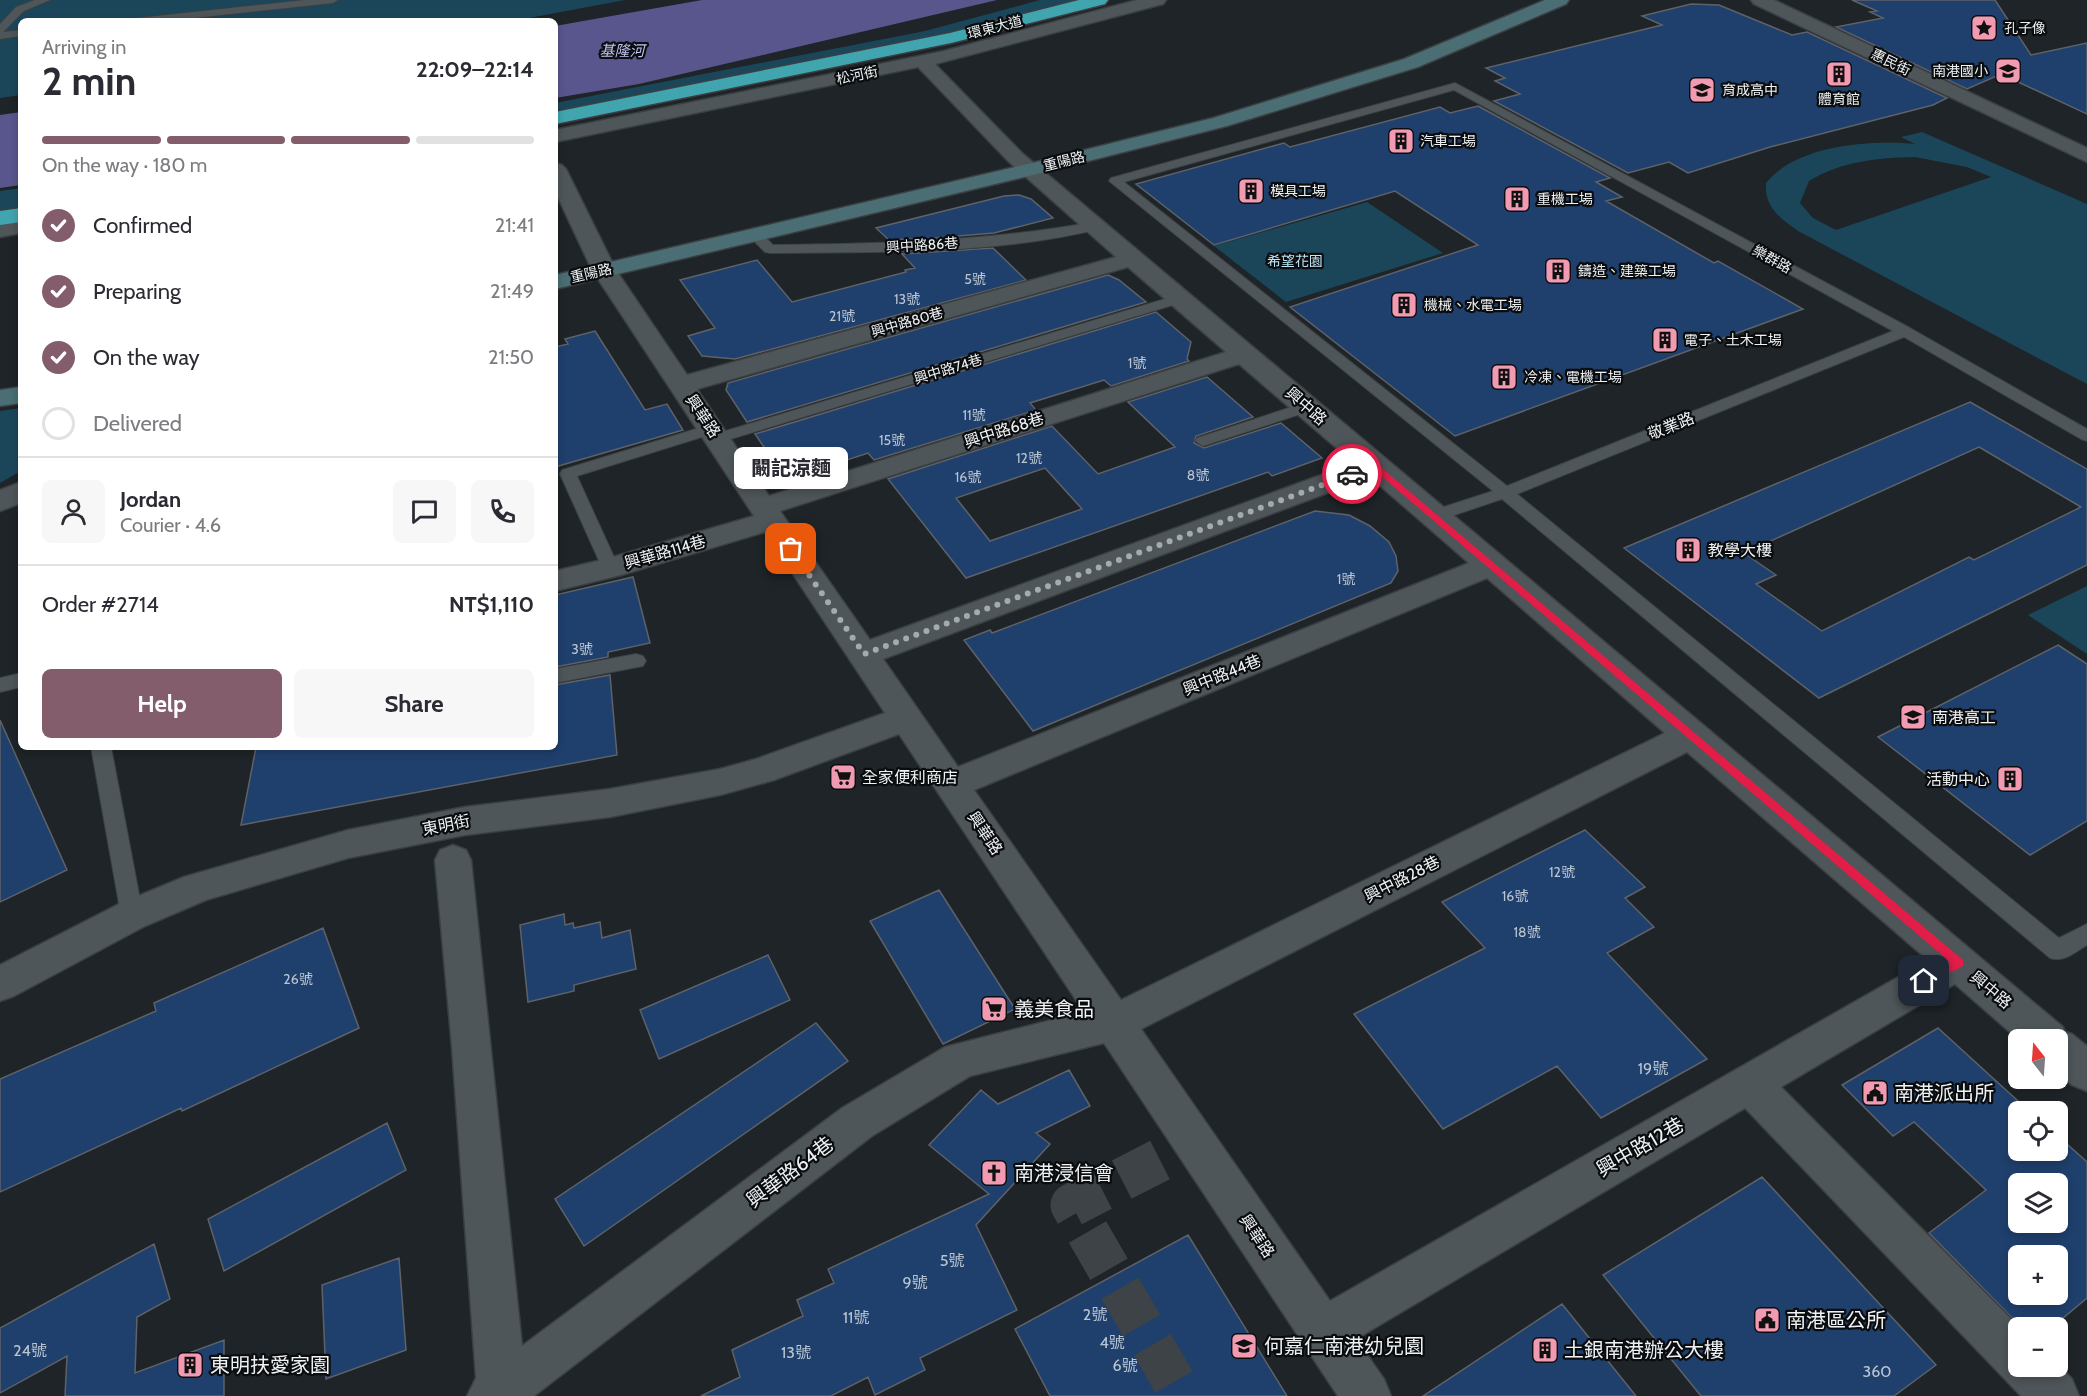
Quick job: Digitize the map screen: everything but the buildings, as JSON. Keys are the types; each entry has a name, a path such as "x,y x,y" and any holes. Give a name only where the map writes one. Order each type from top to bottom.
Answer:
{"highway":[{"name":"環東大道","path":"558,117 874,54 1098,0"},
{"path":"0,218 18,215"}],"street":[{"name":"松河街","path":"558,135 922,61 1157,0"},
{"name":"重陽路","path":"558,281 1029,170 1220,122 1411,63 1560,0"},
{"path":"1767,3 1800,2"},
{"name":"惠民街","path":"1767,3 2077,144 2087,156"},
{"name":"興中路","path":"922,61 1029,170 2036,1029"},
{"name":"興華路","path":"558,175 604,270 1367,1396"},
{"path":"0,230 18,227"},
{"name":"興中路80巷","path":"682,385 1133,259"},
{"name":"興中路68巷","path":"769,513 1244,354"},
{"path":"0,398 18,395"},
{"path":"864,654 1374,465"},
{"path":"0,502 18,492"},
{"name":"興華路114巷","path":"558,580 610,568 769,513"},
{"name":"興中路44巷","path":"952,784 1492,565"},
{"name":"東明街","path":"0,984 132,915 197,888 348,844 465,821 666,794 752,774 907,718"},
{"name":"興中路28巷","path":"1114,1023 1691,735"},
{"path":"453,860 472,1047 498,1394"},
{"name":"興中路12巷","path":"1323,1332 1959,963"},
{"name":"興華路64巷","path":"498,1394 857,1122 949,1066 960,1060 1114,1023"},
{"path":"2068,1056 2087,1072"},
{"path":"1749,1083 2008,1349"},
{"path":"2037,1377 2055,1396"}],"lane":[{"path":"0,30 20,9 45,0"},
{"path":"166,18 333,0"},
{"path":"0,36 18,33"},
{"name":"樂群路","path":"1505,493 1115,181 1455,86 1905,331 2087,436"},
{"name":"興中路86巷","path":"755,235 770,249 888,249 1055,234 1094,226"},
{"name":"興中路74巷","path":"561,475 715,434 1178,299"},
{"name":"敬業路","path":"1434,516 1505,493 1905,331"},
{"path":"1203,441 1307,407"},
{"path":"561,475 610,568"},
{"path":"1505,493 2058,951 2087,933"},
{"path":"558,675 636,661"},
{"path":"0,685 18,681"},
{"path":"102,750 132,915"}],"green space":[{"path":"0,0 625,0 529,18 18,18 18,95 0,98"},
{"path":"1040,0 1090,0 985,28 558,116 558,102 925,31"},
{"path":"1922,132 2087,204 2087,384 1798,231 1779,216 1770,205 1766,183 1779,170 1796,160 1814,153 1856,145 1915,144 1901,137","holes":["1915,157 1967,167 1991,177 1836,230 1813,218 1800,203 1809,181 1834,169 1860,162"]},
{"path":"18,188 18,216 0,219 0,191"},
{"name":"希望花園","path":"1367,202 1443,253 1286,302 1214,246"},
{"path":"18,408 18,473 0,483 0,411"},
{"path":"2087,586 2087,654 2028,615"}],"water":[{"name":"基隆河","path":"702,0 997,0 639,84 558,98 558,25"},
{"path":"18,112 18,185 0,188 0,115"}],"tunnel":[{"path":"1160,1160 1072,1205 1182,1396"}],"way so far":[{"path":"791,549 864,654 1352,474"}],"place":[{"name":"孔子像","path":"1984,28"},
{"name":"南港國小","path":"2008,71"},
{"name":"體育館","path":"1839,74"},
{"name":"育成高中","path":"1702,90"},
{"name":"汽車工場","path":"1401,141"},
{"name":"模具工場","path":"1251,191"},
{"name":"重機工場","path":"1517,199"},
{"name":"鑄造、建築工場","path":"1558,271"},
{"name":"機械、水電工場","path":"1404,305"},
{"name":"電子、土木工場","path":"1665,340"},
{"name":"冷凍、電機工場","path":"1504,377"},
{"name":"闞記涼麵","path":"791,549"},
{"name":"教學大樓","path":"1688,550"},
{"name":"南港高工","path":"1913,717"},
{"name":"全家便利商店","path":"843,777"},
{"name":"活動中心","path":"2010,779"},
{"name":"義美食品","path":"994,1009"},
{"name":"南港派出所","path":"1875,1093"},
{"name":"南港浸信會","path":"994,1173"},
{"name":"南港區公所","path":"1767,1320"},
{"name":"何嘉仁南港幼兒園","path":"1244,1346"},
{"name":"土銀南港辦公大樓","path":"1545,1350"},
{"name":"東明扶愛家園","path":"190,1365"}],"route":[{"path":"1352,474 1374,465 1959,963 1924,981"}]}
